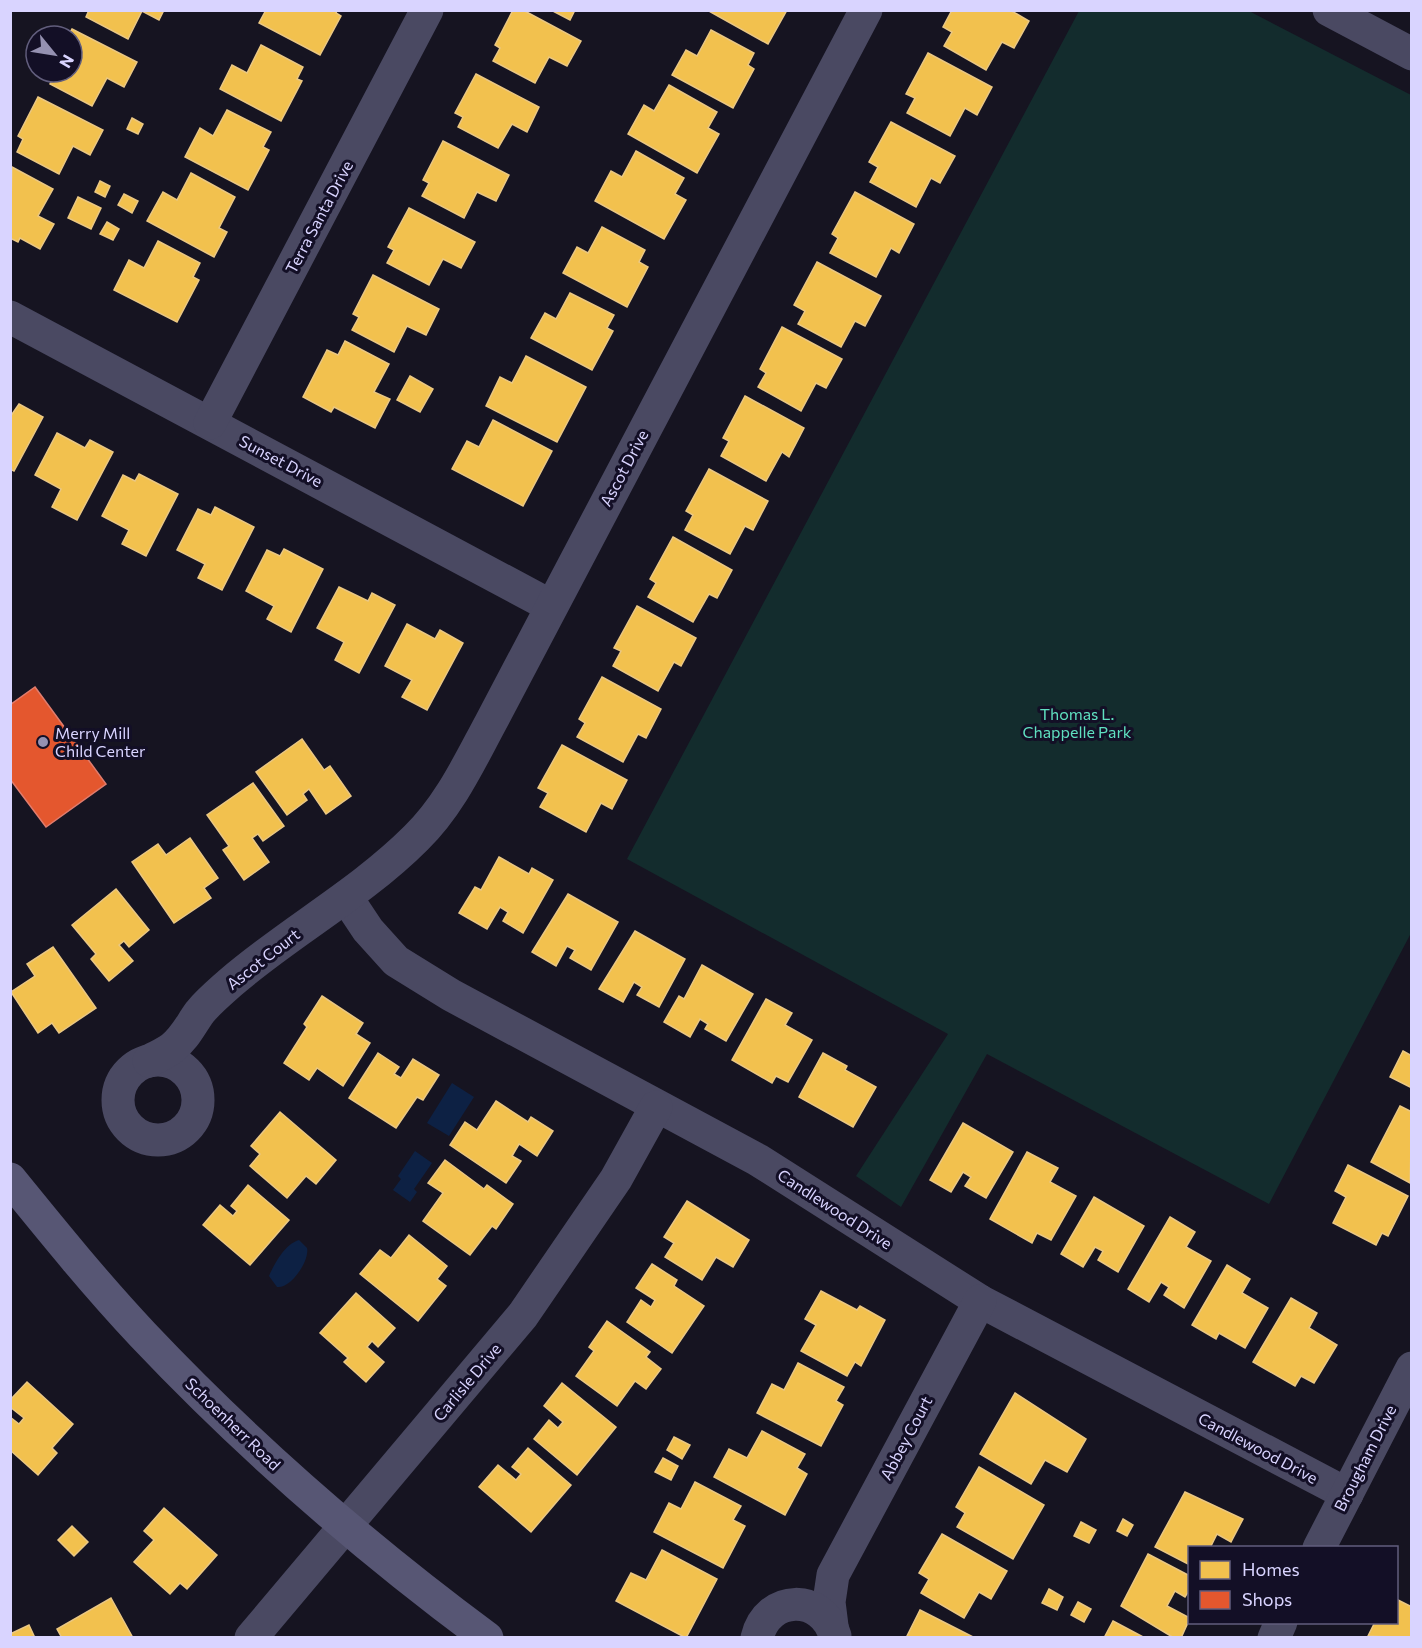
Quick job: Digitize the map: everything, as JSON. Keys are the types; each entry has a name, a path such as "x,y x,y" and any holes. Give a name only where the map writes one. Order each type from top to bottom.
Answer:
{"main road":[{"name":"Schoenherr Road","path":"10,1179 141,1333 226,1419 345,1526 488,1638"}],"street":[{"name":"Terra Santa Drive","path":"210,423 427,10"},
{"name":"Ascot Drive","path":"346,897 398,855 433,820 460,780 866,10"},
{"path":"1329,10 1412,54"},
{"name":"Sunset Drive","path":"10,317 551,606"},
{"name":"Ascot Court","path":"190,1030 184,1052 185,1071 198,1093 195,1118 177,1136 152,1140 139,1136 129,1128 121,1116 118,1102 120,1089 126,1076 172,1048 190,1030 201,1012 228,985 264,955 346,897"},
{"name":"Candlewood Drive","path":"346,897 368,930 396,961 451,995 758,1160 980,1301 1347,1494"},
{"path":"149,1061 163,1060 185,1071"},
{"name":"Carlisle Drive","path":"251,1638 523,1315 616,1179 656,1107"},
{"name":"Abbey Court","path":"834,1632 829,1602 833,1575 980,1301"},
{"name":"Brougham Drive","path":"1320,1546 1412,1368"},
{"name":"Abbey Court","path":"757,1638 761,1624 768,1614 813,1593 833,1575"},
{"name":"Abbey Court","path":"791,1603 815,1608 834,1632"},
{"path":"1274,1638 1281,1624"}],"green space":[{"name":"Thomas L. Chappelle Park","path":"1079,11 1249,11 1411,95 1411,933 1269,1204 987,1054 901,1207 856,1176 948,1034 627,859"}],"water":[{"path":"452,1083 474,1097 449,1136 427,1123"},
{"path":"415,1151 432,1163 414,1189 417,1192 410,1202 393,1190 401,1179 398,1176"},
{"path":"299,1240 307,1248 303,1266 293,1279 277,1287 269,1276 271,1271 285,1250"}],"building: Homes":[{"path":"89,10 164,10 159,20 142,11 128,39 86,17"},
{"path":"266,10 337,10 336,13 341,16 320,55 259,23"},
{"path":"513,10 523,10 581,41 567,66 549,57 535,83 493,61 500,48 495,45"},
{"path":"551,10 575,10 570,20"},
{"path":"707,10 787,10 768,44"},
{"path":"952,10 1010,10 1029,21 1014,48 1002,42 986,70 944,46 952,32 943,27"},
{"path":"711,30 754,53 748,65 754,69 733,108 672,75 686,50 697,56"},
{"path":"84,35 137,62 124,87 107,78 92,106 50,84 84,84"},
{"path":"261,45 303,67 297,79 302,81 281,121 220,89 232,65 247,73"},
{"path":"928,53 992,87 977,115 965,108 950,136 907,113 915,98 906,94"},
{"path":"476,74 539,107 527,132 512,124 498,148 458,127 463,117 455,113"},
{"path":"669,85 717,112 708,128 719,134 697,173 628,134 644,105 654,111"},
{"path":"38,97 103,130 90,155 73,146 59,174 17,152 23,139 18,136"},
{"path":"227,110 271,132 263,147 269,150 248,190 185,157 200,128 213,136"},
{"path":"132,118 143,124 138,134 127,129"},
{"path":"891,122 955,156 940,183 931,178 916,207 870,182 878,167 869,162"},
{"path":"443,141 509,175 496,201 477,192 464,218 422,196 429,183 423,180"},
{"path":"636,151 684,178 675,194 686,200 664,239 595,201 611,171 622,177"},
{"path":"12,167 53,189 38,216 54,224 40,249 20,238 18,242 10,238"},
{"path":"191,173 235,197 219,228 227,232 214,257 147,221 163,192 177,200"},
{"path":"100,181 110,186 105,197 95,192"},
{"path":"855,192 914,224 899,253 891,248 876,277 830,253 838,238 832,234"},
{"path":"124,194 138,201 132,213 118,205"},
{"path":"78,197 101,208 91,229 68,218"},
{"path":"409,208 475,242 461,268 443,259 429,285 387,263 394,250 388,247"},
{"path":"107,222 119,229 113,240 100,234"},
{"path":"602,227 645,250 639,262 648,267 627,307 563,273 577,247 588,253"},
{"path":"158,241 200,263 193,277 199,280 177,322 114,290 129,260 144,268"},
{"path":"817,262 881,296 865,326 855,321 841,347 798,324 805,311 794,305"},
{"path":"373,275 439,309 426,335 407,326 394,352 352,330 359,317 353,314"},
{"path":"570,293 614,315 607,328 613,331 592,370 531,338 545,313 556,319"},
{"path":"782,327 842,359 826,388 816,383 801,411 758,387 766,373 760,369"},
{"path":"345,341 389,364 374,392 390,399 375,428 334,407 331,412 303,397 327,350 338,355"},
{"path":"526,356 586,387 557,442 486,406 500,377 512,383"},
{"path":"410,376 433,389 420,412 397,400"},
{"path":"745,396 804,428 789,457 782,452 766,481 721,456 729,441 723,438"},
{"path":"19,404 43,417 14,471 10,469 10,417"},
{"path":"493,420 552,451 523,506 452,469 467,441 479,447"},
{"path":"57,433 85,448 90,440 113,452 77,520 52,507 61,489 35,475"},
{"path":"709,469 768,501 753,530 745,526 730,554 685,530 693,515 686,511"},
{"path":"139,474 178,494 146,556 122,544 129,530 102,516 123,475 135,481"},
{"path":"215,507 254,527 222,590 198,578 205,564 177,550 198,509 211,515"},
{"path":"673,537 732,570 717,598 709,594 693,622 648,597 656,583 650,579"},
{"path":"284,549 323,569 291,632 267,619 274,606 246,591 267,550 280,556"},
{"path":"339,587 368,601 372,593 395,605 359,673 335,660 344,642 317,628"},
{"path":"637,606 696,638 681,666 674,662 658,691 613,666 621,651 614,648"},
{"path":"407,624 435,639 440,630 463,643 427,710 402,697 412,680 385,666"},
{"path":"602,677 661,709 646,738 638,734 623,762 577,737 585,723 579,719"},
{"path":"302,739 324,770 330,766 351,796 326,814 309,789 303,794 307,800 287,815 256,772"},
{"path":"562,745 627,780 612,809 601,803 586,832 540,807 548,793 538,788"},
{"path":"253,783 284,826 263,841 258,834 252,838 269,862 244,880 223,850 229,846 207,815"},
{"path":"190,838 218,878 204,888 211,898 174,923 132,862 158,844 166,855"},
{"path":"499,857 529,874 532,868 553,880 523,933 503,921 508,912 500,907 487,929 459,913 475,887 481,890"},
{"path":"116,889 149,930 129,947 124,941 119,945 133,961 109,981 91,959 96,954 72,925"},
{"path":"568,894 618,922 591,970 570,958 575,950 567,946 556,966 532,952"},
{"path":"635,931 685,959 659,1007 637,995 642,987 634,982 623,1002 599,989"},
{"path":"53,947 96,1008 59,1033 52,1023 38,1033 11,992 35,976 27,964"},
{"path":"702,965 753,994 726,1041 705,1029 708,1024 700,1019 690,1037 664,1022 679,996 684,999"},
{"path":"322,996 363,1023 356,1034 370,1043 343,1086 317,1068 309,1080 284,1063 307,1027 304,1024"},
{"path":"766,999 792,1013 785,1025 812,1040 788,1082 776,1076 772,1083 732,1060"},
{"path":"1403,1051 1412,1056 1412,1088 1390,1077"},
{"path":"378,1053 399,1067 394,1074 401,1078 413,1059 439,1075 423,1100 417,1097 396,1128 349,1098"},
{"path":"823,1053 847,1066 845,1070 876,1087 853,1127 799,1097"},
{"path":"496,1101 528,1122 531,1117 553,1131 537,1156 519,1144 512,1156 521,1161 506,1183 450,1145 465,1122 477,1130"},
{"path":"1400,1106 1412,1112 1410,1183 1371,1162"},
{"path":"280,1112 336,1160 316,1184 306,1176 287,1198 250,1166 260,1154 251,1146"},
{"path":"963,1123 1013,1152 986,1198 965,1186 971,1177 963,1172 951,1192 930,1180"},
{"path":"1027,1152 1058,1168 1050,1182 1076,1196 1051,1240 1037,1233 1032,1243 990,1219"},
{"path":"445,1160 484,1189 487,1185 513,1204 496,1229 492,1226 470,1255 423,1221 443,1193 428,1183"},
{"path":"1348,1165 1408,1196 1388,1236 1382,1233 1376,1245 1333,1223 1346,1197 1335,1191"},
{"path":"248,1185 289,1220 250,1265 203,1225 220,1205 233,1216 237,1211 231,1206"},
{"path":"1094,1197 1144,1226 1118,1272 1098,1260 1103,1251 1095,1247 1083,1267 1061,1254"},
{"path":"687,1201 749,1240 733,1267 716,1257 702,1280 665,1257 674,1243 664,1237"},
{"path":"1170,1217 1195,1232 1186,1247 1211,1261 1184,1308 1164,1295 1169,1287 1161,1282 1149,1302 1128,1289"},
{"path":"409,1235 447,1266 437,1279 446,1286 418,1321 360,1274 380,1250 391,1258"},
{"path":"652,1264 677,1280 674,1286 704,1306 672,1353 627,1322 641,1300 651,1307 655,1300 636,1288"},
{"path":"1227,1265 1250,1279 1242,1293 1268,1308 1245,1348 1219,1333 1216,1339 1192,1325"},
{"path":"821,1291 857,1310 860,1306 885,1320 861,1366 855,1362 847,1376 801,1351 816,1325 805,1319"},
{"path":"356,1293 395,1328 378,1347 372,1341 367,1347 384,1362 366,1382 344,1362 348,1358 320,1333"},
{"path":"1291,1298 1317,1313 1309,1328 1337,1345 1314,1383 1301,1376 1295,1386 1253,1362"},
{"path":"607,1321 650,1352 646,1357 661,1369 646,1389 635,1381 617,1406 576,1376 594,1351 589,1347"},
{"path":"798,1363 844,1387 836,1401 843,1405 821,1446 757,1413 772,1384 784,1390"},
{"path":"27,1382 73,1424 52,1448 57,1453 38,1475 10,1450 10,1417 19,1424 24,1418 10,1407 10,1400"},
{"path":"562,1383 616,1427 577,1475 534,1439 549,1420 558,1428 563,1422 544,1406"},
{"path":"1015,1393 1086,1439 1067,1472 1045,1460 1031,1484 980,1454"},
{"path":"762,1431 805,1454 797,1468 807,1474 785,1515 714,1477 729,1449 747,1458"},
{"path":"674,1437 690,1445 682,1459 667,1450"},
{"path":"528,1448 571,1485 531,1532 479,1487 498,1465 516,1480 521,1474 512,1467"},
{"path":"663,1458 678,1466 671,1480 655,1472"},
{"path":"979,1467 1044,1505 1013,1559 957,1527 965,1513 956,1507"},
{"path":"695,1482 741,1506 733,1520 745,1526 723,1568 654,1532 669,1503 681,1509"},
{"path":"1185,1492 1243,1519 1231,1542 1217,1534 1211,1546 1188,1546 1188,1564 1155,1547"},
{"path":"164,1508 217,1555 187,1589 180,1583 170,1594 134,1562 154,1540 144,1531"},
{"path":"1123,1519 1133,1525 1127,1536 1117,1531"},
{"path":"1081,1522 1096,1530 1089,1543 1074,1536"},
{"path":"72,1526 88,1542 74,1556 58,1540"},
{"path":"942,1534 1007,1571 991,1599 979,1592 964,1618 921,1593 929,1579 919,1573"},
{"path":"662,1550 717,1579 686,1638 616,1601 631,1573 646,1580"},
{"path":"1148,1554 1188,1575 1188,1592 1185,1597 1175,1591 1167,1606 1188,1617 1181,1638 1174,1638 1121,1606"},
{"path":"1049,1589 1063,1597 1057,1610 1042,1603"},
{"path":"111,1598 133,1638 62,1638 57,1629"},
{"path":"1398,1600 1412,1607 1412,1638 1368,1636 1374,1624 1398,1624"},
{"path":"1078,1602 1091,1609 1084,1622 1071,1615"},
{"path":"920,1610 975,1638 906,1638"},
{"path":"1113,1621 1145,1638 1104,1638"},
{"path":"29,1625 35,1638 10,1638 10,1634"}],"building: Shops":[{"name":"Merry Mill Child Center","path":"35,687 106,784 46,827 10,779 10,705"}],"place":[{"name":"Merry Mill Child Center","path":"43,742"}]}
